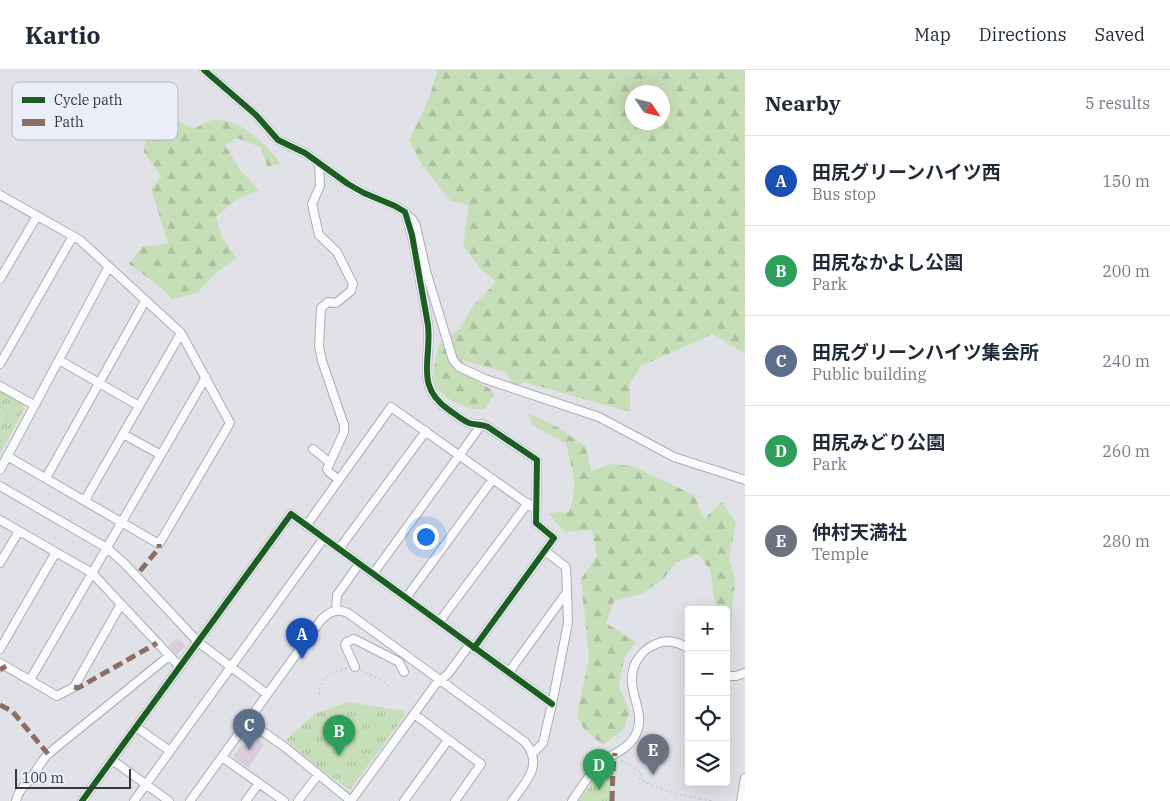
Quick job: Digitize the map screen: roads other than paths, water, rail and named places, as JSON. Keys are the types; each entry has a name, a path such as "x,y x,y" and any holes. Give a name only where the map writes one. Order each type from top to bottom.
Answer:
{"street":[{"path":"204,70 256,115 274,137 306,152 348,184 400,208 412,219 416,226 426,271 450,351 453,360 459,367 485,379 591,414 674,457 745,480"},
{"path":"320,163 320,186 312,204 319,235 337,252 353,284 351,291 344,297 336,303 328,302 322,308 319,346 322,361 344,425 344,432 327,469 339,480"},
{"path":"0,195 74,236 181,333 230,423 160,544 8,456"},
{"path":"248,721 287,749 351,801 435,685 448,674 472,646 554,538 536,523 537,460 488,427 482,424 470,423 442,405 432,394 425,366 429,337 428,325 407,215"},
{"path":"0,279 37,216"},
{"path":"0,364 74,236"},
{"path":"0,470 108,268"},
{"path":"46,478 145,301"},
{"path":"85,500 181,333"},
{"path":"59,360 139,406"},
{"path":"30,680 206,377"},
{"path":"0,386 34,405"},
{"path":"306,526 391,407 535,509"},
{"path":"373,574 482,424"},
{"path":"339,550 426,431"},
{"path":"123,434 161,455"},
{"path":"313,449 330,463"},
{"path":"406,598 493,479"},
{"path":"0,486 107,548 125,564 198,642 267,694"},
{"path":"439,622 528,503"},
{"path":"82,801 291,514 552,704"},
{"path":"0,520 92,573 180,667"},
{"path":"0,563 19,531"},
{"path":"134,801 324,538"},
{"path":"532,754 543,743 568,623 566,567 545,551"},
{"path":"0,649 56,552"},
{"path":"336,610 337,595 359,564"},
{"path":"508,672 566,592"},
{"path":"0,663 57,696 74,687 121,604"},
{"path":"190,801 321,620 328,613 336,610 348,613 523,739 532,754 533,770 512,801"},
{"path":"355,667 345,645 347,642 354,640 400,660 404,672"},
{"path":"572,801 596,768 630,743 637,733 640,718 631,678 638,658 646,649 663,642 675,642 685,647"},
{"path":"16,801 17,796 38,764 48,754 169,656"},
{"path":"730,676 745,673"},
{"path":"414,714 482,764 455,801"},
{"path":"136,727 170,751"},
{"path":"404,801 448,740"},
{"path":"222,757 284,801"},
{"path":"112,760 169,801"},
{"path":"298,801 318,775"},
{"path":"741,801 745,778"},
{"path":"246,801 259,783"}],"place":[{"name":"田尻グリーンハイツ西","path":"302,659"},
{"name":"田尻グリーンハイツ集会所","path":"249,750"},
{"name":"田尻なかよし公園","path":"339,756"},
{"name":"仲村天満社","path":"653,775"},
{"name":"田尻みどり公園","path":"599,790"}]}
